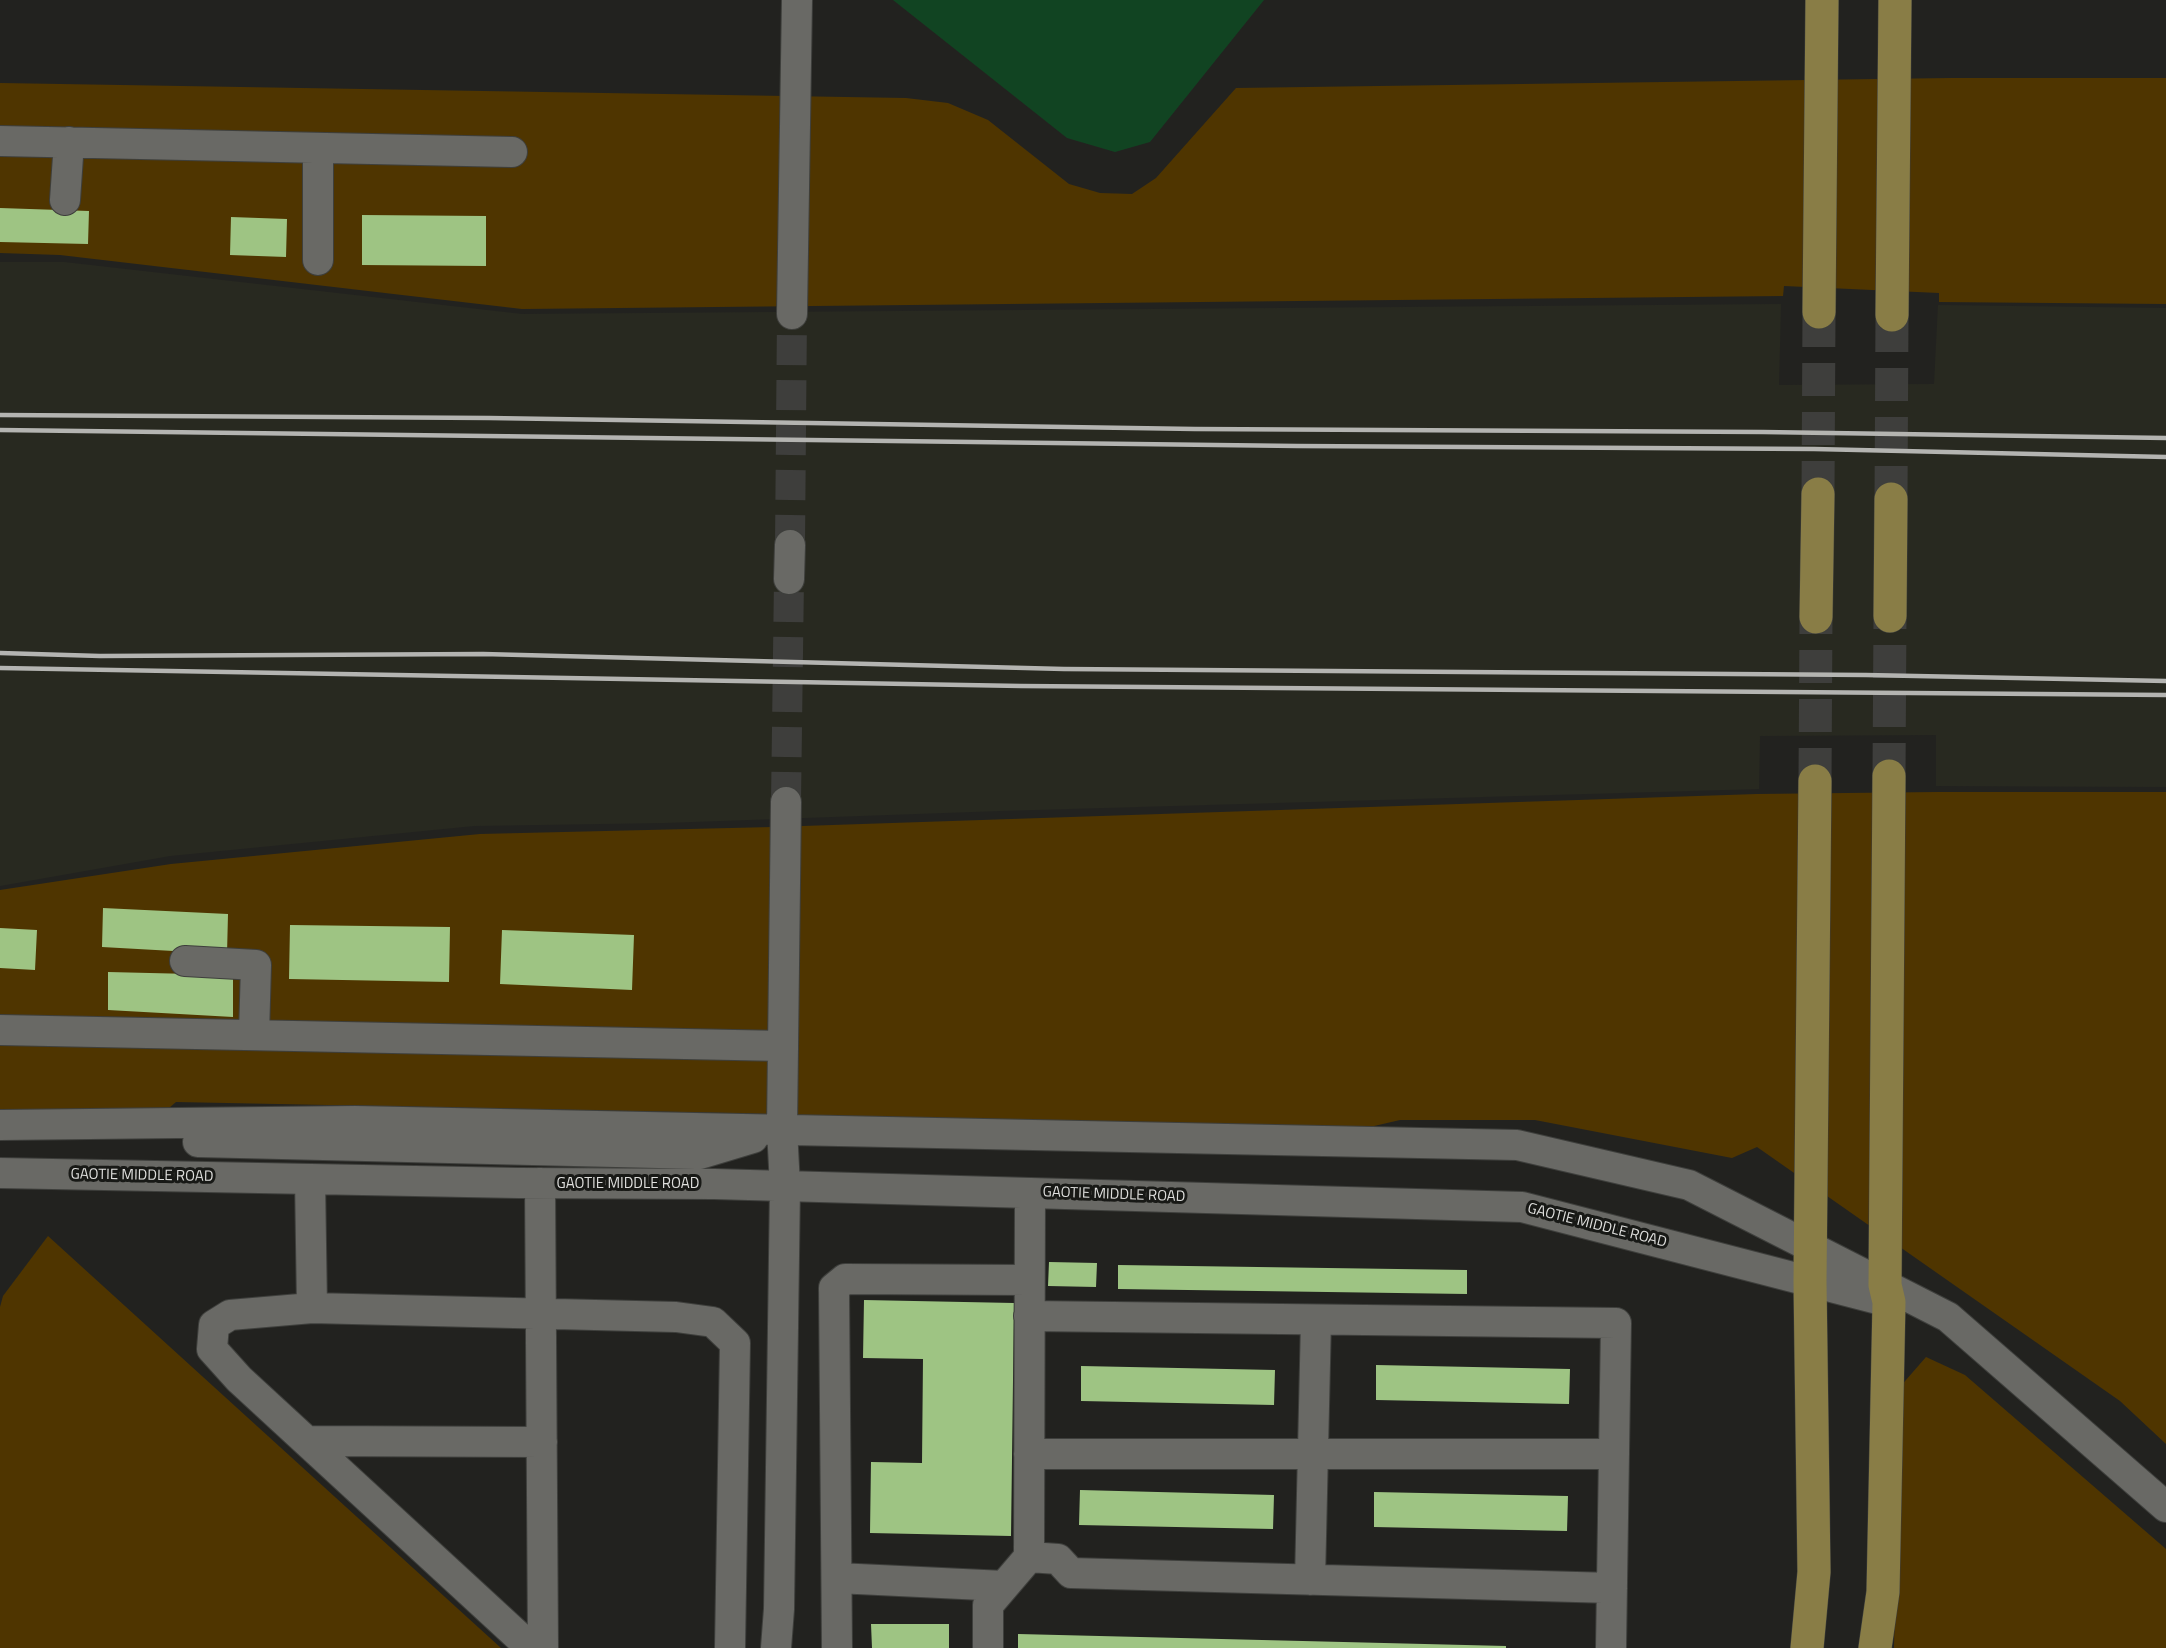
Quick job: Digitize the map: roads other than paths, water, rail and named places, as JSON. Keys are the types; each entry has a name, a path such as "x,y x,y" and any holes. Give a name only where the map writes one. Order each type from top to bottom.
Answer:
{"main road":[{"path":"1819,312 1822,0"},
{"path":"1892,315 1895,0"},
{"path":"1816,617 1818,494"},
{"path":"1890,616 1891,499"},
{"path":"1875,1648 1883,1592 1887,1293 1889,776"},
{"path":"1807,1648 1814,1572 1810,1281 1815,781"}],"street":[{"path":"792,314 796,0"},
{"path":"0,141 512,152"},
{"path":"65,200 69,142"},
{"path":"318,148 318,260"},
{"path":"789,545 789,579"},
{"path":"776,1648 779,1609 785,1186 782,1129 786,802"},
{"path":"185,961 256,965 254,1035"},
{"path":"0,1030 783,1046"},
{"name":"GAOTIE MIDDLE ROAD","path":"0,1125 355,1121 1517,1145 1689,1185 1811,1247 1887,1293 1948,1317 2166,1508"},
{"name":"GAOTIE MIDDLE ROAD","path":"0,1138 700,1154 782,1129"},
{"name":"GAOTIE MIDDLE ROAD","path":"0,1173 785,1186 1522,1206 1810,1281 1887,1293"},
{"path":"310,1179 312,1308"},
{"path":"540,1183 543,1648"},
{"path":"988,1648 988,1605 1029,1557 1030,1193"},
{"path":"837,1648 834,1288 845,1279 1029,1280"},
{"path":"531,1648 240,1379 212,1349 214,1325 230,1315 312,1308 676,1317 713,1322 735,1344 730,1648"},
{"path":"1029,1316 1616,1323 1611,1648"},
{"path":"1311,1580 1316,1320"},
{"path":"307,1441 542,1442"},
{"path":"1029,1454 1614,1454"},
{"path":"1029,1557 1058,1559 1071,1573 1612,1588"},
{"path":"837,1578 1004,1586"}],"tunnel":[{"path":"1818,494 1819,312"},
{"path":"790,545 792,314"},
{"path":"1891,499 1892,315"},
{"path":"786,802 789,579"},
{"path":"1889,776 1890,616"},
{"path":"1815,781 1816,617"}],"railway":[{"path":"0,415 489,418 1195,429 1763,432 2166,438"},
{"path":"0,430 1297,446 1814,449 2166,457"},
{"path":"0,653 100,656 483,654 1064,669 1866,675 2166,681"},
{"path":"0,668 1021,686 2166,695"}]}
